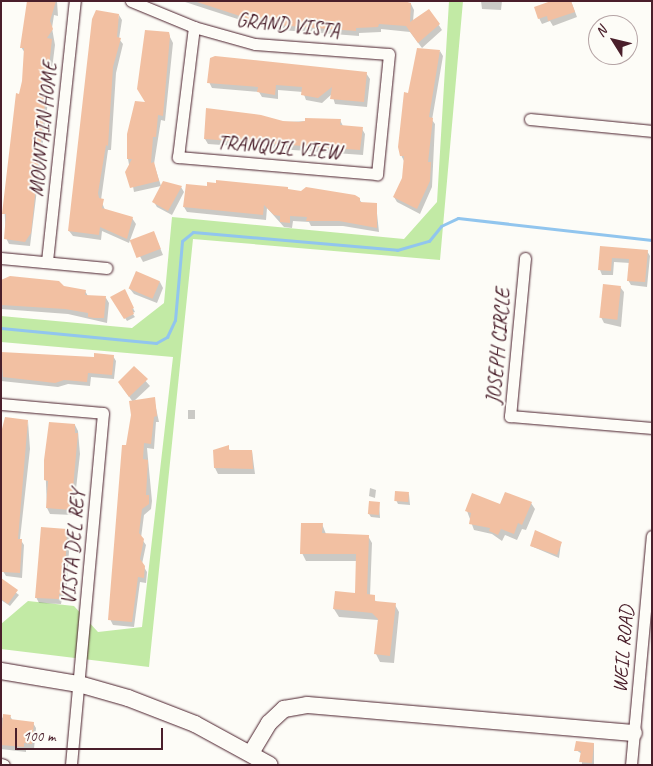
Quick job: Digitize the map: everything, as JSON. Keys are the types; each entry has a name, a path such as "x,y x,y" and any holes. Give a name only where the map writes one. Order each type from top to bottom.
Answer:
{"main road":[{"path":"1,671 79,684 160,709 251,753 270,765"},
{"path":"251,753 269,723 284,709 307,705 634,734"}],"street":[{"name":"MOUNTAIN HOME","path":"48,261 75,1"},
{"name":"GRAND VISTA","path":"131,1 194,27 255,44 388,54 377,174"},
{"name":"TRANQUIL VIEW","path":"194,27 178,157 377,174"},
{"path":"530,119 652,132"},
{"path":"1,258 107,268"},
{"name":"JOSEPH CIRCLE","path":"525,258 510,416 652,428"},
{"name":"VISTA DEL REY","path":"1,404 103,413 71,765"},
{"name":"WEIL ROAD","path":"631,765 652,536"}],"green space":[{"path":"449,1 463,1 440,260 193,239 149,667 1,649 1,624 28,601 74,606 98,632 142,627 173,357 1,342 1,316 132,328 164,303 172,217 404,239 437,202"}],"building":[{"path":"27,1 56,1 50,21 53,29 47,38 52,39 31,233 25,242 4,239 6,214 2,214 16,93 19,94 22,81 24,48 20,48"},
{"path":"194,1 404,1 411,3 410,22 429,9 440,24 418,43 406,26 379,24 378,27 356,28 356,31 264,24"},
{"path":"551,1 571,1 575,12 548,21 547,16 538,19 534,7"},
{"path":"96,10 119,14 117,37 121,38 113,67 108,146 106,145 98,193 99,198 104,199 102,208 133,217 127,239 100,227 99,235 68,231 92,19"},
{"path":"145,30 169,32 170,36 163,116 158,115 156,137 153,137 151,163 154,162 159,181 130,188 125,172 132,159 127,159 127,134 135,101 145,102 137,89"},
{"path":"417,48 440,50 429,117 433,118 428,162 431,162 430,181 417,209 393,197 402,178 404,156 400,156 398,147 404,92 408,93"},
{"path":"215,56 367,72 364,102 330,99 332,87 318,98 301,95 302,87 276,85 275,95 257,92 258,87 207,83 210,58"},
{"path":"206,108 261,115 283,121 299,122 305,121 305,118 341,119 340,125 363,127 360,150 204,139"},
{"path":"216,180 288,187 288,189 301,191 306,187 355,195 360,198 360,202 377,203 377,228 339,221 306,221 307,217 290,216 290,223 280,222 280,216 274,215 264,205 263,215 183,207 186,184 207,186 207,182 216,183"},
{"path":"163,181 182,186 168,211 152,202"},
{"path":"154,231 161,249 137,258 130,240"},
{"path":"600,246 648,250 645,282 627,281 629,259 612,258 611,271 598,270"},
{"path":"136,271 160,281 153,299 129,288"},
{"path":"10,276 59,281 64,286 86,290 85,295 106,296 104,318 88,317 88,313 65,309 1,305 1,280"},
{"path":"603,284 621,286 617,320 599,318"},
{"path":"125,289 134,308 132,309 134,314 124,319 110,297"},
{"path":"1,352 94,357 94,353 114,355 112,375 88,373 87,382 64,380 55,383 3,377"},
{"path":"134,366 148,379 129,397 118,382"},
{"path":"155,397 157,416 154,417 151,444 144,443 143,459 148,460 146,495 149,495 149,504 142,509 139,533 144,539 140,559 145,566 144,578 138,577 132,622 108,620 122,445 126,445 131,415 129,401"},
{"path":"5,417 28,420 18,539 22,539 20,573 2,572 1,568 1,433"},
{"path":"49,422 75,424 75,433 78,433 71,510 46,508 48,481 44,480 44,460"},
{"path":"229,445 229,450 252,450 253,469 214,468 213,450"},
{"path":"395,491 409,492 408,502 394,501"},
{"path":"505,492 532,502 522,525 518,523 514,534 501,529 498,535 489,531 490,528 469,524 471,513 465,511 472,493 500,504"},
{"path":"369,501 380,502 379,515 368,514"},
{"path":"301,523 323,523 322,533 369,535 367,594 375,595 375,601 396,603 390,656 374,654 378,619 372,613 333,609 335,591 355,593 356,554 300,554"},
{"path":"41,527 67,529 63,595 59,594 59,599 35,598"},
{"path":"535,530 562,542 557,555 530,546"},
{"path":"1,578 18,590 8,604 1,599"},
{"path":"3,714 11,715 10,719 34,722 32,744 24,743 24,747 1,745"},
{"path":"576,741 594,743 592,763 579,762 581,751 574,751"}],"waterway":[{"path":"1,328 156,343 167,337 175,320 182,241 193,232 397,250 429,241 441,226 458,218 652,240"}]}
